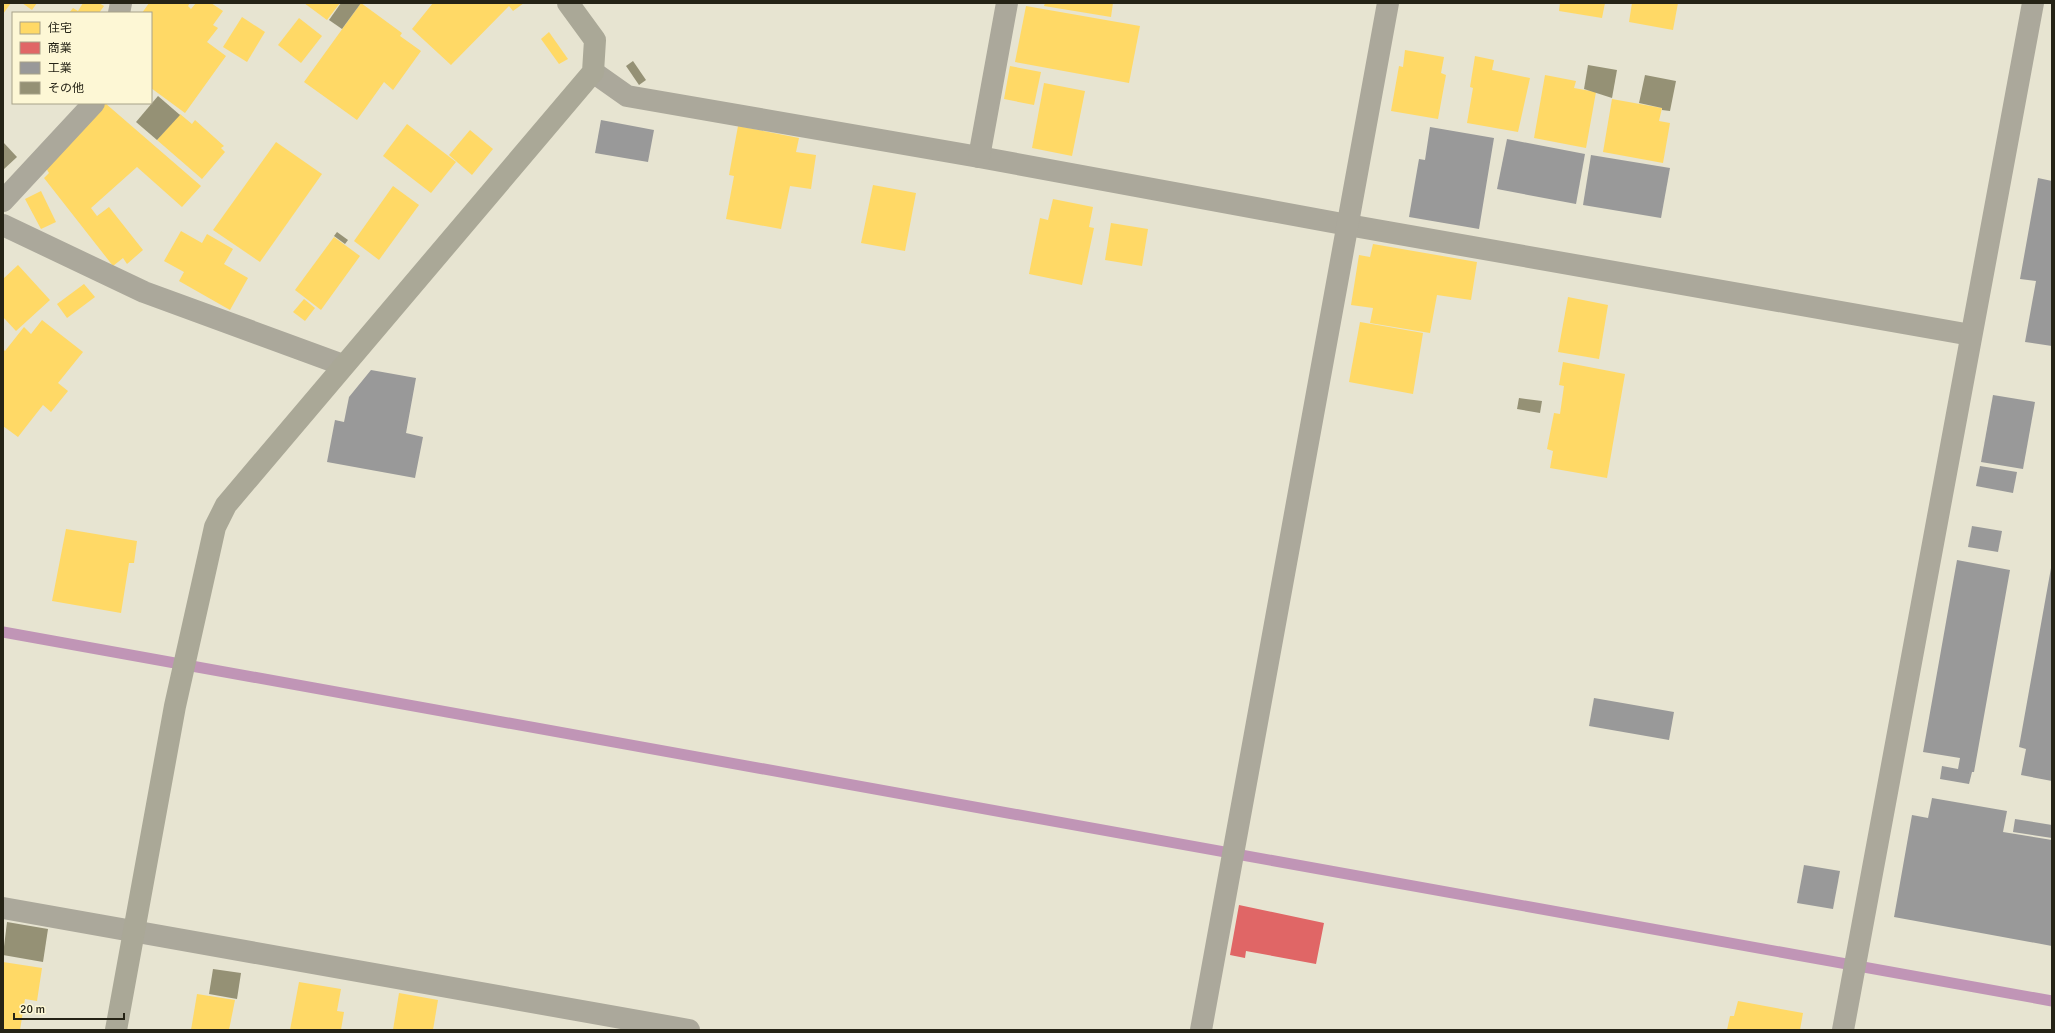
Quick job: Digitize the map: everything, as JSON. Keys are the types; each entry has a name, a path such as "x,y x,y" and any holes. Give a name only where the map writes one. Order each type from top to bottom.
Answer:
{"street":[{"path":"116,1030 175,706 215,528 226,505 343,365 593,72 595,40 568,3"},
{"path":"979,157 1007,3"},
{"path":"1201,1030 1227,879 1388,3"},
{"path":"1843,1030 1862,939 1971,335 2033,3"},
{"path":"593,72 627,96 979,157 1348,226 1971,335"},
{"path":"3,201 93,104"},
{"path":"3,226 144,292 343,365"},
{"path":"3,908 133,931 159,934 689,1030"}],"building: 住宅":[{"path":"3,3 11,3 3,14"},
{"path":"22,3 37,3 32,10"},
{"path":"83,3 99,3 104,6 100,12 70,12 73,8 78,11"},
{"path":"149,3 190,3 188,6 191,9 196,3 211,3 223,11 213,25 218,28 207,42 226,56 185,113 152,89 152,12 143,12"},
{"path":"304,3 340,3 327,20"},
{"path":"361,3 402,33 400,36 421,51 393,90 384,82 357,120 304,82"},
{"path":"433,3 524,3 513,11 509,6 451,65 412,29"},
{"path":"1045,3 1113,3 1111,17 1044,6"},
{"path":"1560,3 1605,3 1602,18 1559,11"},
{"path":"1632,3 1678,3 1673,30 1629,22"},
{"path":"1026,6 1140,26 1129,83 1015,62"},
{"path":"242,17 265,32 247,62 223,47"},
{"path":"299,18 322,36 301,63 278,45"},
{"path":"549,32 568,59 559,64 541,39"},
{"path":"1405,50 1444,57 1441,73 1446,75 1438,119 1391,111 1399,66 1403,67"},
{"path":"1475,56 1494,60 1492,70 1530,78 1518,132 1467,123 1473,88 1470,87"},
{"path":"1010,66 1041,72 1034,105 1004,99"},
{"path":"1545,75 1576,81 1574,88 1596,92 1586,148 1534,138"},
{"path":"1044,83 1085,91 1072,156 1032,148"},
{"path":"1612,99 1662,108 1659,121 1670,123 1663,163 1603,152"},
{"path":"104,104 106,104 201,186 182,207 137,167 91,208 97,216 109,207 143,250 127,264 123,258 113,266 44,178 49,173 46,168"},
{"path":"180,114 192,124 195,120 224,146 221,148 225,152 202,179 157,140"},
{"path":"407,124 456,162 431,193 383,156"},
{"path":"738,126 799,138 796,152 816,155 811,189 790,186 781,229 726,219 734,176 729,175"},
{"path":"470,130 493,149 472,175 449,155"},
{"path":"276,142 322,174 260,262 213,230"},
{"path":"873,185 916,193 905,251 861,243"},
{"path":"393,186 419,205 379,260 354,241"},
{"path":"41,191 56,222 41,229 25,199"},
{"path":"1053,199 1093,207 1089,227 1094,228 1082,285 1029,274 1040,218 1048,220"},
{"path":"1111,223 1148,229 1142,266 1105,260"},
{"path":"181,231 202,243 207,234 233,249 224,264 248,278 230,310 179,281 184,272 164,261"},
{"path":"334,237 360,256 321,310 295,290"},
{"path":"1373,244 1477,262 1471,300 1437,295 1430,333 1370,323 1373,308 1351,305 1359,255 1370,257"},
{"path":"18,265 50,300 16,331 3,317 3,279"},
{"path":"84,284 95,297 67,318 57,304"},
{"path":"1568,297 1608,305 1599,359 1558,352"},
{"path":"304,299 315,308 305,321 293,312"},
{"path":"42,320 83,352 58,383 68,391 51,412 43,405 18,437 3,426 3,349 5,351 24,327 31,334"},
{"path":"1360,322 1423,333 1413,394 1349,382"},
{"path":"1563,362 1625,374 1607,478 1550,468 1553,451 1547,449 1554,413 1560,414 1564,386 1559,385"},
{"path":"66,529 137,541 134,563 129,563 121,613 52,601"},
{"path":"3,962 42,968 37,1001 25,999 20,1030 3,1030"},
{"path":"299,982 341,989 337,1011 344,1012 341,1030 290,1030"},
{"path":"399,993 438,1000 433,1030 393,1030"},
{"path":"197,994 235,1000 229,1030 191,1030"},
{"path":"1738,1001 1803,1013 1800,1030 1727,1030 1730,1016 1734,1016"}],"building: 商業":[{"path":"1239,905 1324,923 1316,964 1246,951 1245,958 1230,955"}],"building: 工業":[{"path":"601,120 654,130 648,162 595,153"},
{"path":"1430,127 1494,138 1479,229 1409,217 1419,159 1425,160"},
{"path":"1507,139 1585,154 1576,204 1497,189"},
{"path":"1591,155 1670,168 1661,218 1583,205"},
{"path":"2038,178 2052,181 2052,346 2025,342 2036,281 2020,279"},
{"path":"371,370 416,378 406,433 423,437 415,478 327,462 335,420 344,422 349,397"},
{"path":"1993,395 2035,402 2023,469 1981,462"},
{"path":"1980,466 2017,472 2013,493 1976,486"},
{"path":"1972,526 2002,531 1998,552 1968,547"},
{"path":"1957,560 2010,570 1974,772 1972,772 1969,784 1940,779 1942,766 1958,769 1960,758 1923,752"},
{"path":"2051,568 2052,781 2021,775 2026,749 2019,747"},
{"path":"1594,698 1674,712 1669,740 1589,726"},
{"path":"1932,798 2007,811 2003,832 2052,840 2052,946 1894,917 1912,815 1928,818"},
{"path":"2015,819 2052,825 2052,838 2013,832"},
{"path":"1804,865 1840,871 1833,909 1797,903"}],"building: その他":[{"path":"341,3 361,3 342,29 329,20"},
{"path":"633,61 646,80 639,85 626,66"},
{"path":"1588,65 1617,70 1612,98 1584,89"},
{"path":"1645,75 1676,81 1670,111 1639,103"},
{"path":"158,96 180,115 157,140 136,122"},
{"path":"3,142 17,157 3,170"},
{"path":"337,232 348,240 345,244 334,236"},
{"path":"1519,398 1542,401 1540,413 1517,409"},
{"path":"7,922 48,929 43,962 3,955"},
{"path":"213,969 241,973 237,999 209,994"}],"waterway":[{"path":"3,632 2052,1001"}]}
